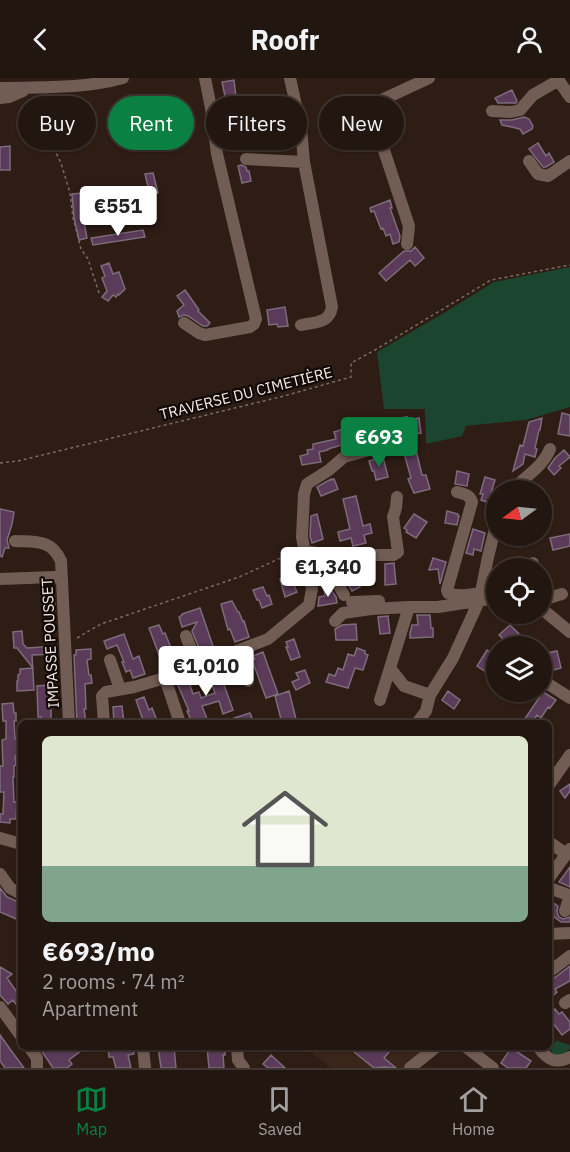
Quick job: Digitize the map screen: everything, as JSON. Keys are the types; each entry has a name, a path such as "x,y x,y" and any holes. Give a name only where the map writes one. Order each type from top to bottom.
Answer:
{"street":[{"path":"0,88 36,87 61,83 105,83 123,78"},
{"path":"184,323 205,335 250,327 256,320 217,154 205,78"},
{"path":"290,78 332,307 328,317 323,320 301,325"},
{"path":"407,244 409,226 371,111 375,103 429,78"},
{"path":"492,111 520,110 533,95 558,79 570,98"},
{"path":"0,98 36,87"},
{"path":"246,159 304,162"},
{"path":"529,161 538,174 548,176 570,161"},
{"path":"104,720 102,696 106,692 165,678 268,639 309,605 312,589 307,551 302,537 304,495 307,484 344,458 380,447"},
{"path":"524,480 542,464 550,449"},
{"path":"457,492 468,495 472,502 447,590 452,595 486,597"},
{"path":"307,551 330,555 393,555 398,552 393,517 397,497"},
{"name":"IMPASSE POUSSET","path":"15,541 41,542 50,546 61,561 69,720"},
{"path":"419,720 426,711 430,695 453,658 480,597 491,546"},
{"path":"307,551 348,598 407,601 409,607 380,699"},
{"path":"0,579 54,577 62,579"},
{"path":"335,621 343,613 371,609 438,607 486,594"},
{"path":"552,597 562,594"},
{"path":"552,617 570,632"},
{"path":"186,636 197,665"},
{"path":"238,651 248,681"},
{"path":"111,660 120,689"},
{"path":"390,668 404,686 430,695"},
{"path":"165,678 179,720"},
{"path":"552,686 570,698"},
{"path":"552,781 570,755"},
{"path":"0,838 18,843"},
{"path":"552,843 568,851 552,874"},
{"path":"0,874 10,888 18,892"},
{"path":"552,889 566,894 569,899 565,911"},
{"path":"552,934 570,933"},
{"path":"552,960 570,946"},
{"path":"552,970 570,956"},
{"path":"0,1008 18,1032"},
{"path":"31,1050 37,1058 37,1068"},
{"path":"142,1050 145,1068"},
{"path":"237,1050 238,1060 244,1068"},
{"path":"410,1068 432,1050"},
{"path":"470,1050 493,1068"},
{"path":"541,1050 555,1061 562,1061 570,1057"}],"path":[{"path":"36,87 36,96 51,143 61,163 70,193 81,249 88,259 99,293"},
{"name":"TRAVERSE DU CIMETIÈRE","path":"0,463 18,461 284,396 351,377 351,363 492,280 570,265"},
{"path":"65,648 77,637 101,624 239,577 285,556 307,551"}],"shaded area":[{"path":"308,1050 429,1050 406,1068 331,1068"}],"green space":[{"path":"570,267 570,407 526,420 466,426 462,436 426,444 425,409 384,409 377,352 494,282"},
{"path":"558,1040 570,1045 570,1049 560,1056 555,1055 551,1050 552,1044"}],"building":[{"path":"234,80 236,96 225,96 222,82"},
{"path":"512,90 516,103 498,103 495,98"},
{"path":"524,117 529,119 533,126 523,134 520,129 502,125 500,120 512,120"},
{"path":"538,143 546,156 549,153 554,162 546,167 543,167 529,149"},
{"path":"10,146 10,170 0,170 0,147"},
{"path":"241,165 249,171 251,181 242,183 238,166"},
{"path":"153,173 158,193 150,195 145,174"},
{"path":"83,193 88,216 83,217 87,238 79,240 72,194"},
{"path":"390,200 392,208 390,208 400,236 399,242 393,244 390,234 386,236 374,211 371,212 370,208"},
{"path":"143,230 145,237 93,245 91,238"},
{"path":"415,247 424,258 415,266 410,260 386,281 379,273 404,251 411,251"},
{"path":"109,263 113,274 119,272 125,289 116,297 113,295 108,301 102,297 107,291 102,278 105,276 101,266"},
{"path":"185,290 198,311 210,323 207,326 203,326 188,316 179,317 177,311 184,305 177,296"},
{"path":"285,307 288,326 269,325 267,310"},
{"path":"562,413 570,415 570,436 558,434"},
{"path":"407,417 407,420 419,418 421,433 408,435 408,430 396,431 395,419"},
{"path":"542,418 535,457 525,454 523,464 513,471 529,422"},
{"path":"356,419 357,425 380,419 383,431 346,437 354,436 355,441 319,452 321,462 302,465 300,456 308,454 307,450 313,449 313,444 336,439 334,432 350,427 349,421"},
{"path":"416,450 422,475 426,475 430,489 414,493 408,479 411,478 404,453"},
{"path":"564,450 570,457 559,466 561,468 554,475 548,468"},
{"path":"383,457 388,477 376,480 369,461"},
{"path":"457,471 469,474 467,486 455,484"},
{"path":"485,477 495,480 486,480 486,502 481,500 483,494 480,494"},
{"path":"334,479 338,489 321,496 317,487"},
{"path":"356,496 363,526 370,524 372,533 364,535 366,543 353,546 351,538 340,541 338,532 350,529 343,499"},
{"path":"0,509 14,512 7,540 9,548 5,548 2,557 0,556"},
{"path":"447,511 458,514 457,525 445,523"},
{"path":"317,514 323,539 312,543 311,516"},
{"path":"414,514 427,522 416,538 404,528"},
{"path":"473,529 485,533 481,551 474,549 473,555 466,553"},
{"path":"570,534 570,546 553,550 552,538"},
{"path":"433,558 446,562 440,584 438,569 429,570"},
{"path":"346,563 360,587 352,591 344,578 335,570 338,564 344,567"},
{"path":"394,563 396,584 385,585 385,564"},
{"path":"300,571 301,575 293,583 297,592 285,597 280,579"},
{"path":"263,587 272,604 262,608 253,590"},
{"path":"330,588 337,603 318,606 319,597 325,596 324,589"},
{"path":"54,591 55,611 44,611 43,592"},
{"path":"232,601 244,621 249,637 235,642 230,629 228,630 221,604"},
{"path":"200,608 214,649 201,653 192,631 197,622 182,627 179,617"},
{"path":"417,615 430,615 433,637 410,638 412,625 418,625"},
{"path":"388,616 390,633 380,634 378,617"},
{"path":"356,624 357,640 336,640 335,629 342,625"},
{"path":"159,625 163,634 165,633 176,660 164,664 149,628"},
{"path":"510,625 521,636 500,636"},
{"path":"22,631 23,644 27,648 57,646 57,654 32,655 33,668 17,648 14,648 13,632"},
{"path":"124,634 133,659 139,656 145,674 133,678 130,670 126,672 117,645 107,649 104,641"},
{"path":"294,639 300,657 291,660 286,642"},
{"path":"357,648 368,655 363,670 355,668 348,688 326,682 329,674 335,676 338,668 343,670 348,654 354,656"},
{"path":"91,649 91,659 87,660 92,683 85,684 86,720 77,720 74,655 76,655 76,650"},
{"path":"557,651 561,668 552,670 552,652"},
{"path":"263,652 278,694 266,698 252,660 255,659 253,656"},
{"path":"486,652 486,672 477,666"},
{"path":"218,667 223,677 225,676 227,684 224,685 233,710 223,714 219,701 202,706 207,719 191,720 177,683 188,679 193,694 199,692 201,698 215,693 209,670"},
{"path":"33,668 34,690 17,691 20,669"},
{"path":"305,670 310,683 296,690 292,682 299,679 296,673"},
{"path":"48,685 49,694 51,694 51,720 42,720 41,717 38,717 37,686"},
{"path":"289,691 296,720 281,720 275,696"},
{"path":"448,691 460,700 454,709 442,700"},
{"path":"144,697 149,710 152,708 157,720 143,720 136,700"},
{"path":"552,698 556,700 541,718 537,715 533,720 524,720 536,702 552,702"},
{"path":"13,703 14,713 16,713 15,739 18,739 13,777 14,802 17,802 16,819 10,819 10,823 0,822 0,814 3,814 4,792 0,792 0,766 3,766 2,740 6,739 6,721 3,721 2,704"},
{"path":"122,706 124,720 114,720 113,707"},
{"path":"250,713 253,720 228,720"},
{"path":"570,784 570,791 565,798 560,791"},
{"path":"570,867 570,887 559,882"},
{"path":"0,888 7,897 18,902 18,920 0,912"},
{"path":"552,902 558,906 559,917 563,919 570,917 570,922 561,922 552,915"},
{"path":"570,966 570,981 555,989 557,992 552,996 552,980"},
{"path":"0,967 12,974 7,978 18,994 18,1007 13,1000 8,1004 0,995"},
{"path":"555,1009 559,1014 562,1012 570,1022 570,1029 562,1035 552,1022 552,1012"},
{"path":"0,1035 24,1068 5,1068 0,1061"},
{"path":"41,1050 82,1050 69,1060 72,1064 67,1068 53,1068"},
{"path":"108,1050 133,1050 134,1054 128,1055 131,1068 116,1068 113,1057 109,1057"},
{"path":"158,1050 174,1050 176,1068 161,1068"},
{"path":"207,1050 225,1050 224,1068 209,1068"},
{"path":"352,1050 389,1050 384,1058 396,1068 374,1068"},
{"path":"510,1050 514,1050 531,1061 526,1068 508,1068 501,1063"},
{"path":"271,1055 285,1068 268,1068 263,1064"}]}
